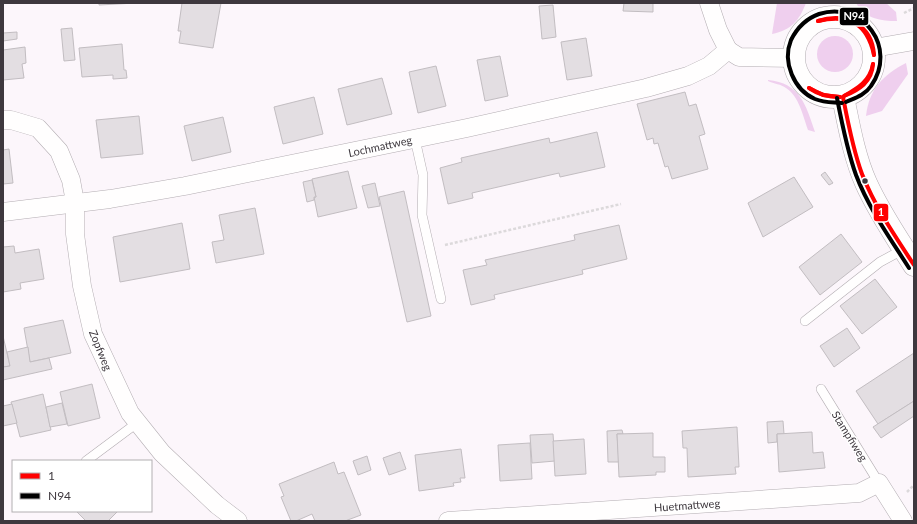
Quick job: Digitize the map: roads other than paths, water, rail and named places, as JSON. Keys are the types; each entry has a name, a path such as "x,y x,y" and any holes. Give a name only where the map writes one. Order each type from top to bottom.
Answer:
{"main road":[{"path":"829,10 857,24 868,34 874,48 875,61 872,73 865,84 855,92 843,97 831,98 820,95 809,89 801,81 796,70 794,58 797,42 807,28 829,10"},
{"path":"843,97 848,128 865,181 878,209 909,257"}],"street":[{"path":"709,3 718,30 728,50 739,57 794,58"},
{"path":"874,48 914,41"},
{"name":"Lochmattweg","path":"75,202 110,199 185,186 416,139 638,90 688,76 710,66 728,50"},
{"path":"3,120 11,120 38,128 54,145 59,151 71,180 75,202 3,212"},
{"name":"Zopfweg","path":"75,202 75,234 82,286 93,334 110,372 137,423 162,453 216,505 238,521"},
{"path":"879,483 904,521"},
{"name":"Huetmattweg","path":"448,521 859,493 879,483"}],"lane":[{"path":"416,139 423,175 422,215 440,299"},
{"path":"805,321 880,262 909,257"},
{"name":"Stampfiweg","path":"821,389 879,483"},
{"path":"87,460 137,423"}]}
